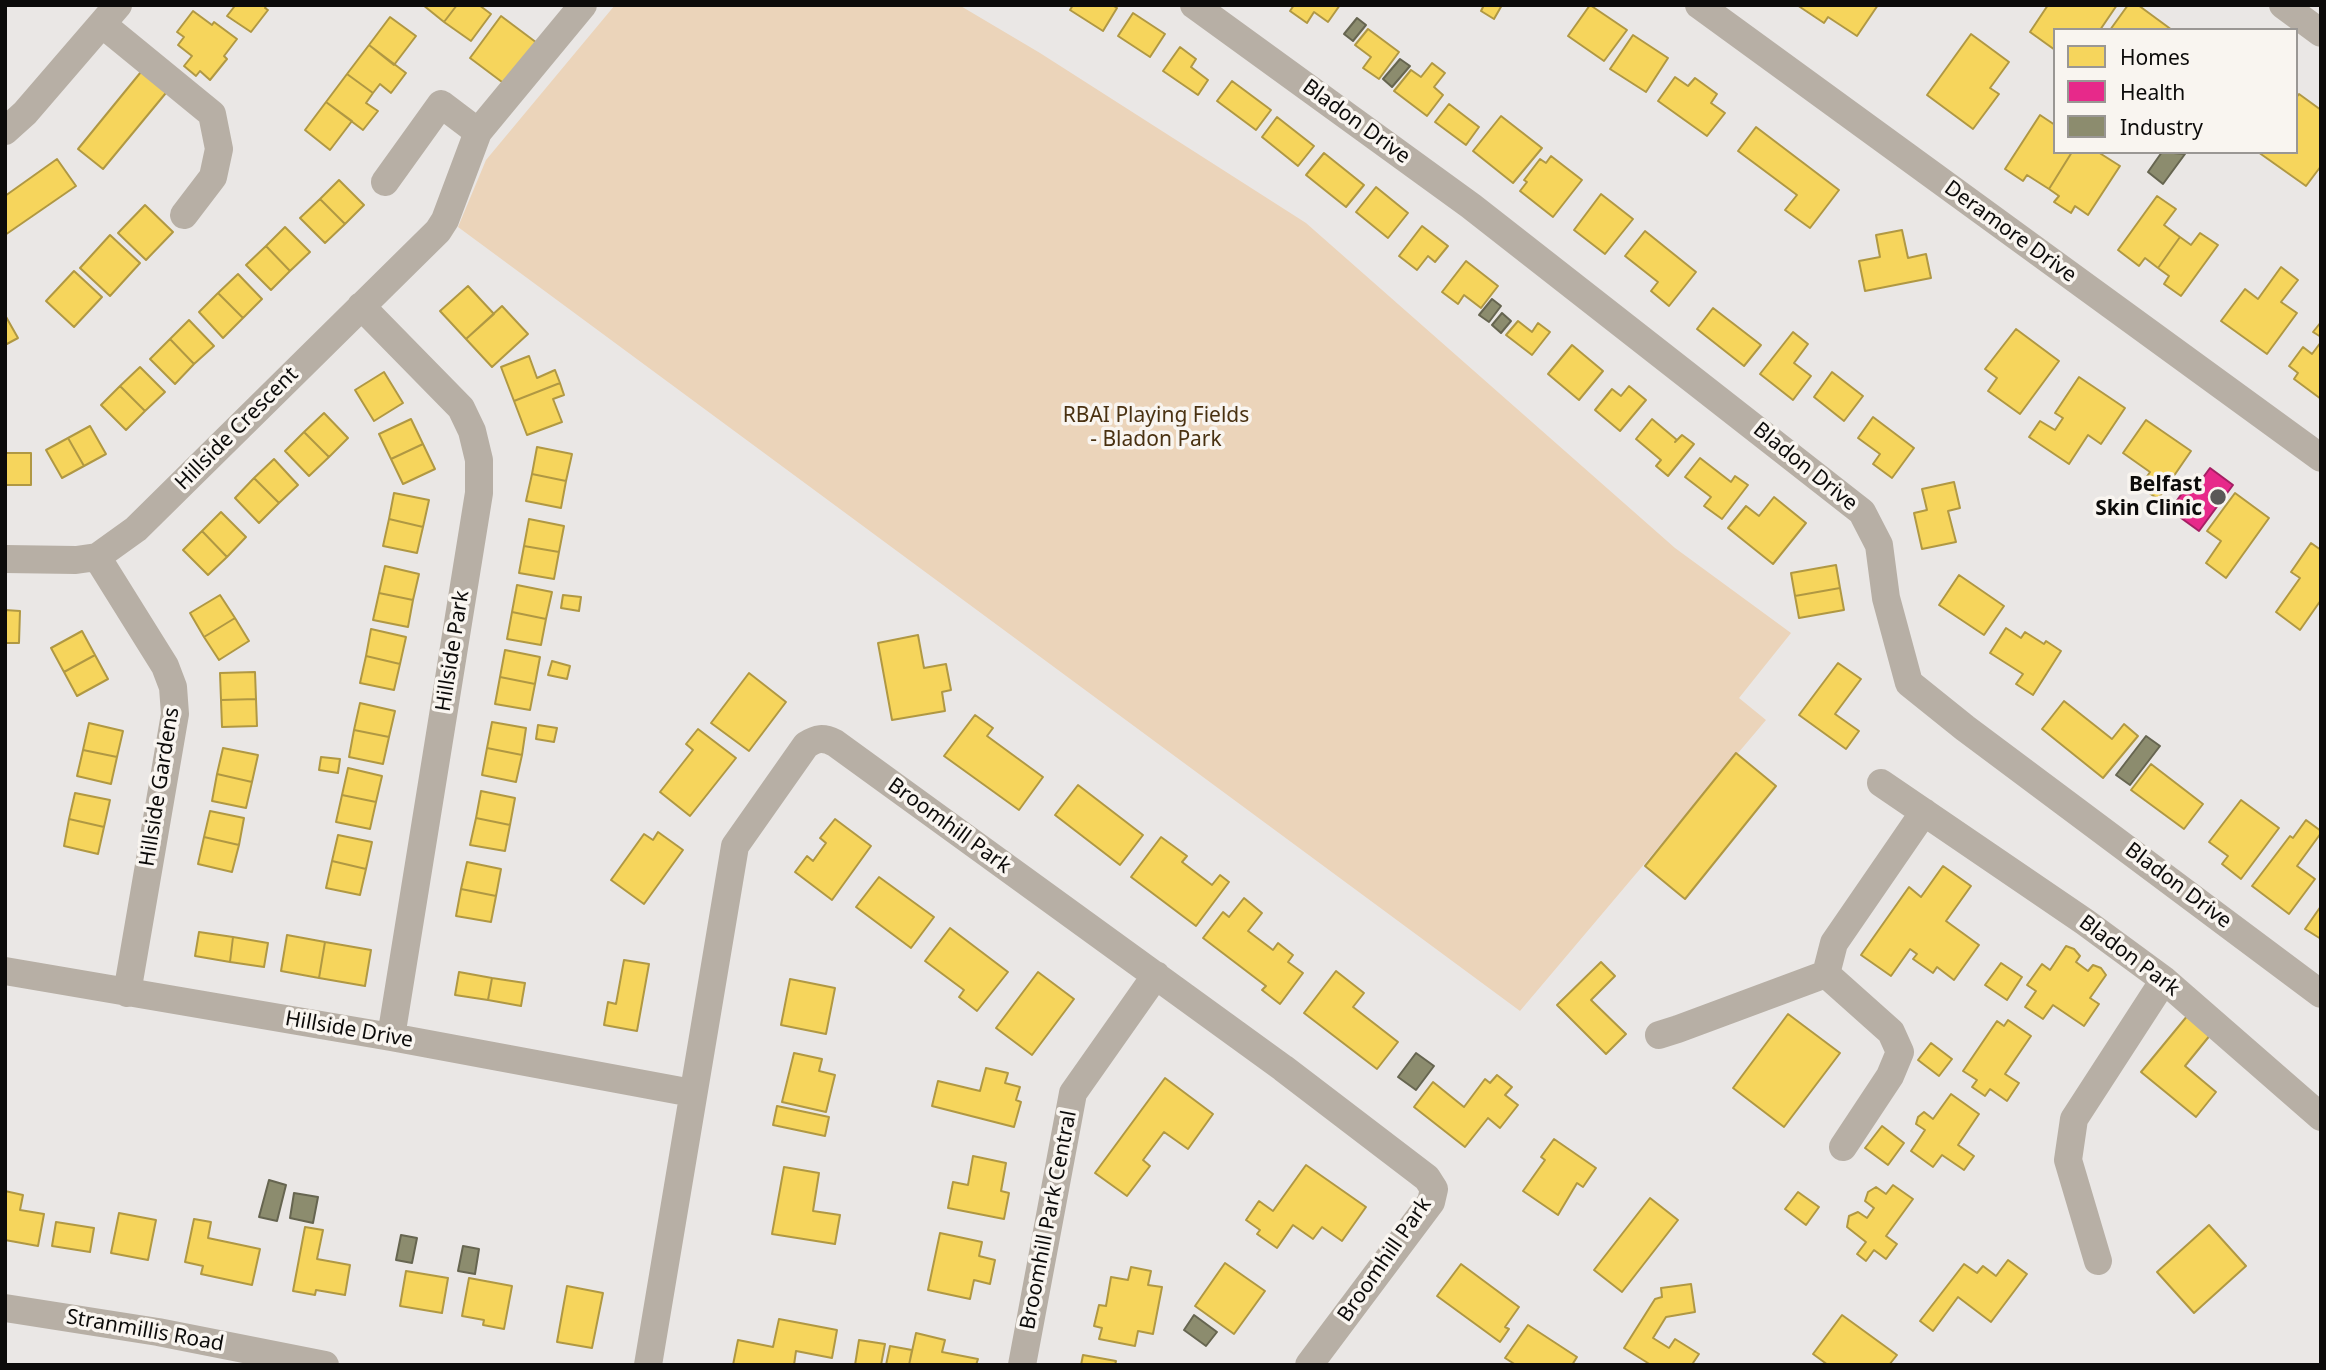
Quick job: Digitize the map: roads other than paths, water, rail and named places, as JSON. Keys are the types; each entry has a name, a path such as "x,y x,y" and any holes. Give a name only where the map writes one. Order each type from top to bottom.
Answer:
{"street":[{"path":"385,182 441,104 478,132 583,5"},
{"name":"Bladon Drive","path":"1194,5 1471,206 1862,512 1879,545 1886,598 1909,684 2321,994"},
{"name":"Deramore Drive","path":"1699,5 2321,458"},
{"path":"2283,5 2321,33"},
{"path":"5,131 25,113 110,14 212,114 219,149 213,177 184,215"},
{"name":"Hillside Crescent","path":"97,558 136,528 438,231 445,220 478,132"},
{"name":"Hillside Park","path":"362,306 461,408 472,431 479,460 478,493 391,1037"},
{"path":"5,559 97,558"},
{"name":"Hillside Gardens","path":"97,558 166,666 173,687 175,714 127,993"},
{"name":"Broomhill Park","path":"648,1365 735,846 806,745 815,739 825,738 1156,975 1427,1178 1434,1189 1431,1202 1309,1365"},
{"name":"Bladon Park","path":"1881,783 2085,922 2164,980 2321,1117"},
{"path":"1826,974 1834,943 1924,811"},
{"name":"Hillside Drive","path":"5,971 391,1037 692,1093"},
{"path":"1659,1035 1826,974"},
{"path":"1826,974 1891,1032 1900,1052 1890,1076 1843,1147"},
{"name":"Broomhill Park Central","path":"1022,1365 1073,1093 1156,975"},
{"path":"2098,1261 2068,1160 2074,1119 2164,980"},
{"name":"Stranmillis Road","path":"5,1308 158,1332 325,1365"}],"place":[{"name":"Belfast Skin Clinic","path":"2218,497"}],"park label":[{"name":"RBAI Playing Fields - Bladon Park","path":"1156,428"}]}
